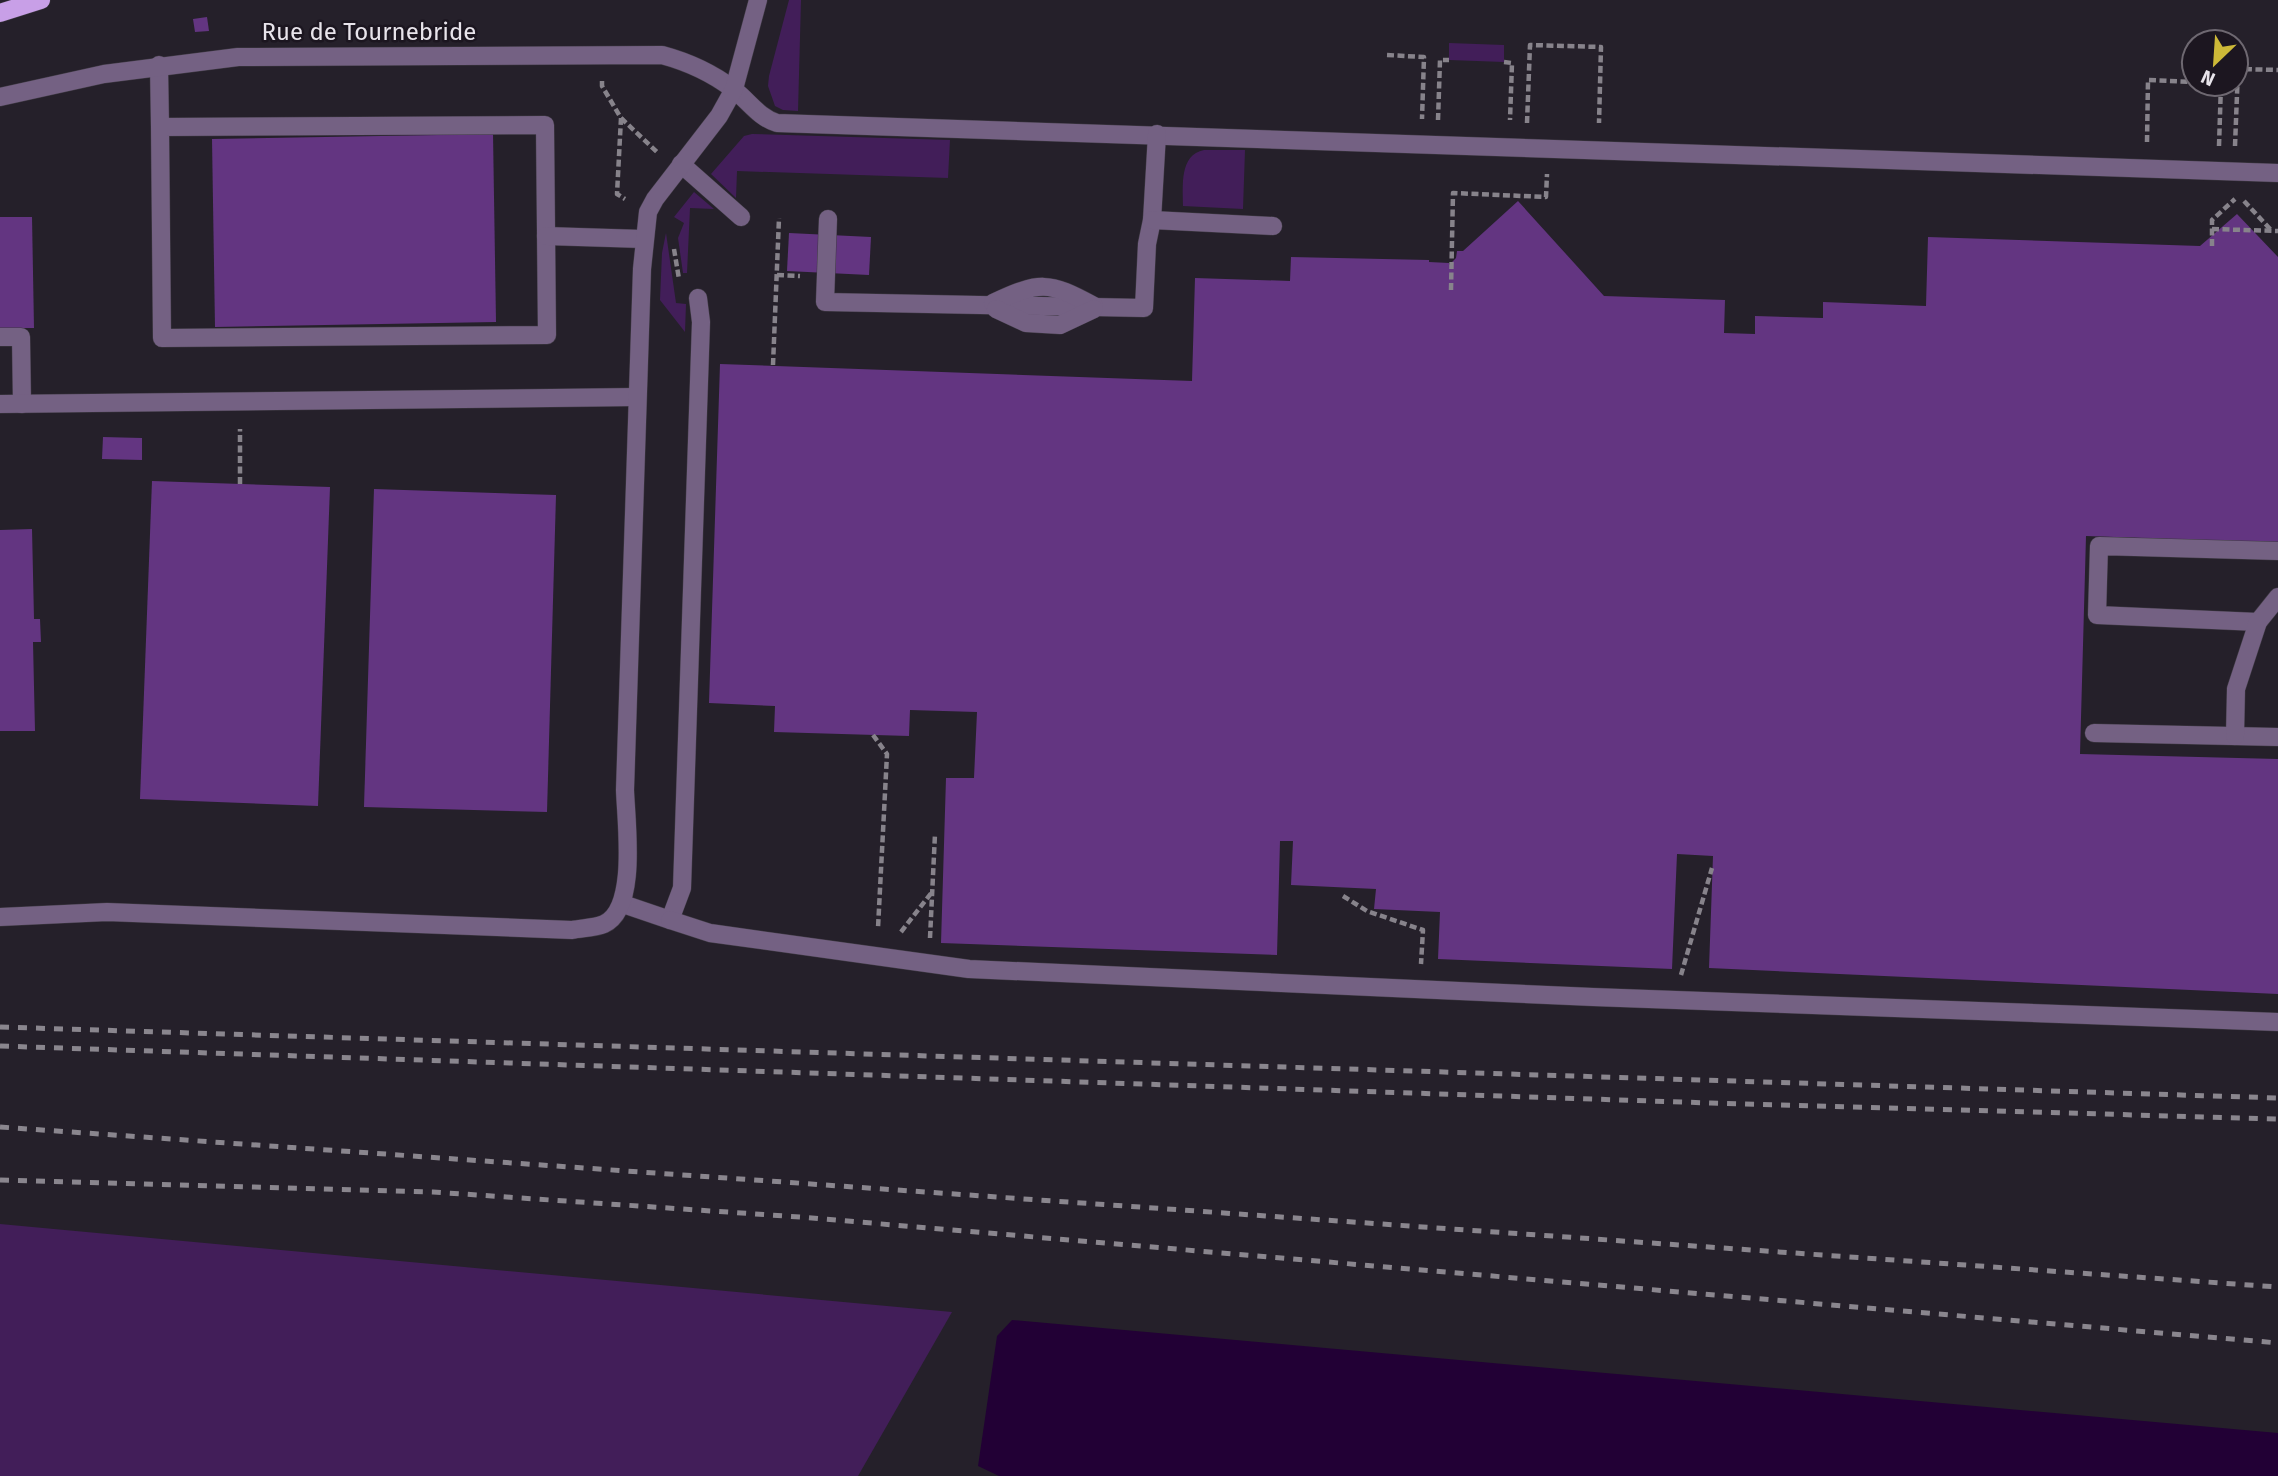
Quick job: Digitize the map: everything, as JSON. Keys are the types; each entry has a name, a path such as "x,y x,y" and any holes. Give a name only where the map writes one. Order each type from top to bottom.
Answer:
{"main road":[{"path":"0,13 41,0"}],"street":[{"path":"0,917 107,912 572,930 606,924 623,904 628,871 625,790 643,239 648,212 679,167 719,117 734,89 758,0"},
{"name":"Rue de Tournebride","path":"0,97 104,74 237,57 662,55 701,69 734,89 764,119 777,123 2278,173"},
{"path":"159,65 162,338 547,335 545,125 160,127"},
{"path":"828,219 825,302 1144,309 1157,134"},
{"path":"679,167 741,217"},
{"path":"1150,226 1273,226"},
{"path":"546,236 643,239"},
{"path":"670,920 682,888 701,322 698,298"},
{"path":"0,338 21,337 22,404"},
{"path":"0,404 638,397"},
{"path":"2258,622 2097,615 2099,546 2278,551"},
{"path":"2235,736 2236,689 2258,622 2278,597"},
{"path":"2094,733 2278,737"},
{"path":"623,904 710,933 969,969 1593,997 2278,1022"}],"path":[{"path":"1526,127 1530,45 1601,47 1599,130"},
{"path":"1387,55 1424,57 1422,124 1438,124 1440,60 1449,60"},
{"path":"1504,62 1512,63 1510,126"},
{"path":"2235,151 2238,69 2278,70"},
{"path":"2147,148 2148,80 2180,81"},
{"path":"2219,150 2221,98"},
{"path":"621,118 679,167"},
{"path":"1451,290 1453,193 1546,197 1548,128 1517,127"},
{"path":"2212,247 2212,220 2239,195 2271,230"},
{"path":"773,365 779,218"},
{"path":"2212,229 2278,231"},
{"path":"240,401 240,484"},
{"path":"873,735 887,754 879,956"},
{"path":"1680,979 1712,868"},
{"path":"879,956 932,891"},
{"path":"1343,896 1367,911 1423,930 1421,964"}],"shaded area":[{"path":"789,0 801,0 798,111 783,110 775,106 768,86"},
{"path":"1449,43 1504,45 1504,62 1449,60"},
{"path":"752,134 950,140 948,178 737,171 736,198 711,174 744,136"},
{"path":"1204,150 1245,150 1243,209 1183,206 1186,165 1196,153"},
{"path":"694,192 714,209 690,208 687,273 683,273 678,238 684,223 674,217"},
{"path":"666,233 676,303 686,304 685,332 660,300 662,253"},
{"path":"0,1224 952,1312 858,1476 0,1476"},
{"path":"1012,1320 2278,1433 2278,1476 999,1476 978,1466 997,1336"}],"building":[{"path":"207,17 209,31 195,32 193,19"},
{"path":"493,134 496,322 215,327 212,139"},
{"path":"1518,201 1604,296 1725,300 1724,333 1755,334 1755,316 1823,318 1823,302 1926,306 1928,237 2200,246 2237,214 2278,257 2278,543 2086,536 2080,754 2278,759 2278,994 1709,968 1713,856 1677,854 1672,969 1438,959 1440,912 1374,909 1376,889 1291,885 1293,841 1280,841 1277,955 941,943 946,778 974,778 977,712 910,710 909,736 774,732 775,706 709,703 720,364 1192,381 1195,278 1290,281 1291,257 1429,260 1449,265 1456,258 1457,251 1463,251"},
{"path":"0,217 32,217 34,328 0,328"},
{"path":"789,233 871,237 869,275 787,271"},
{"path":"103,437 142,438 142,460 102,459"},
{"path":"152,481 330,487 318,806 140,799"},
{"path":"374,489 556,495 547,812 364,807"},
{"path":"32,529 34,619 40,619 41,642 33,642 35,731 0,731 0,530"}],"railway":[{"path":"0,1027 2278,1098"},
{"path":"0,1046 1711,1103 2278,1119"},
{"path":"0,1127 2278,1287"},
{"path":"0,1180 433,1192 800,1217 2278,1343"}]}
